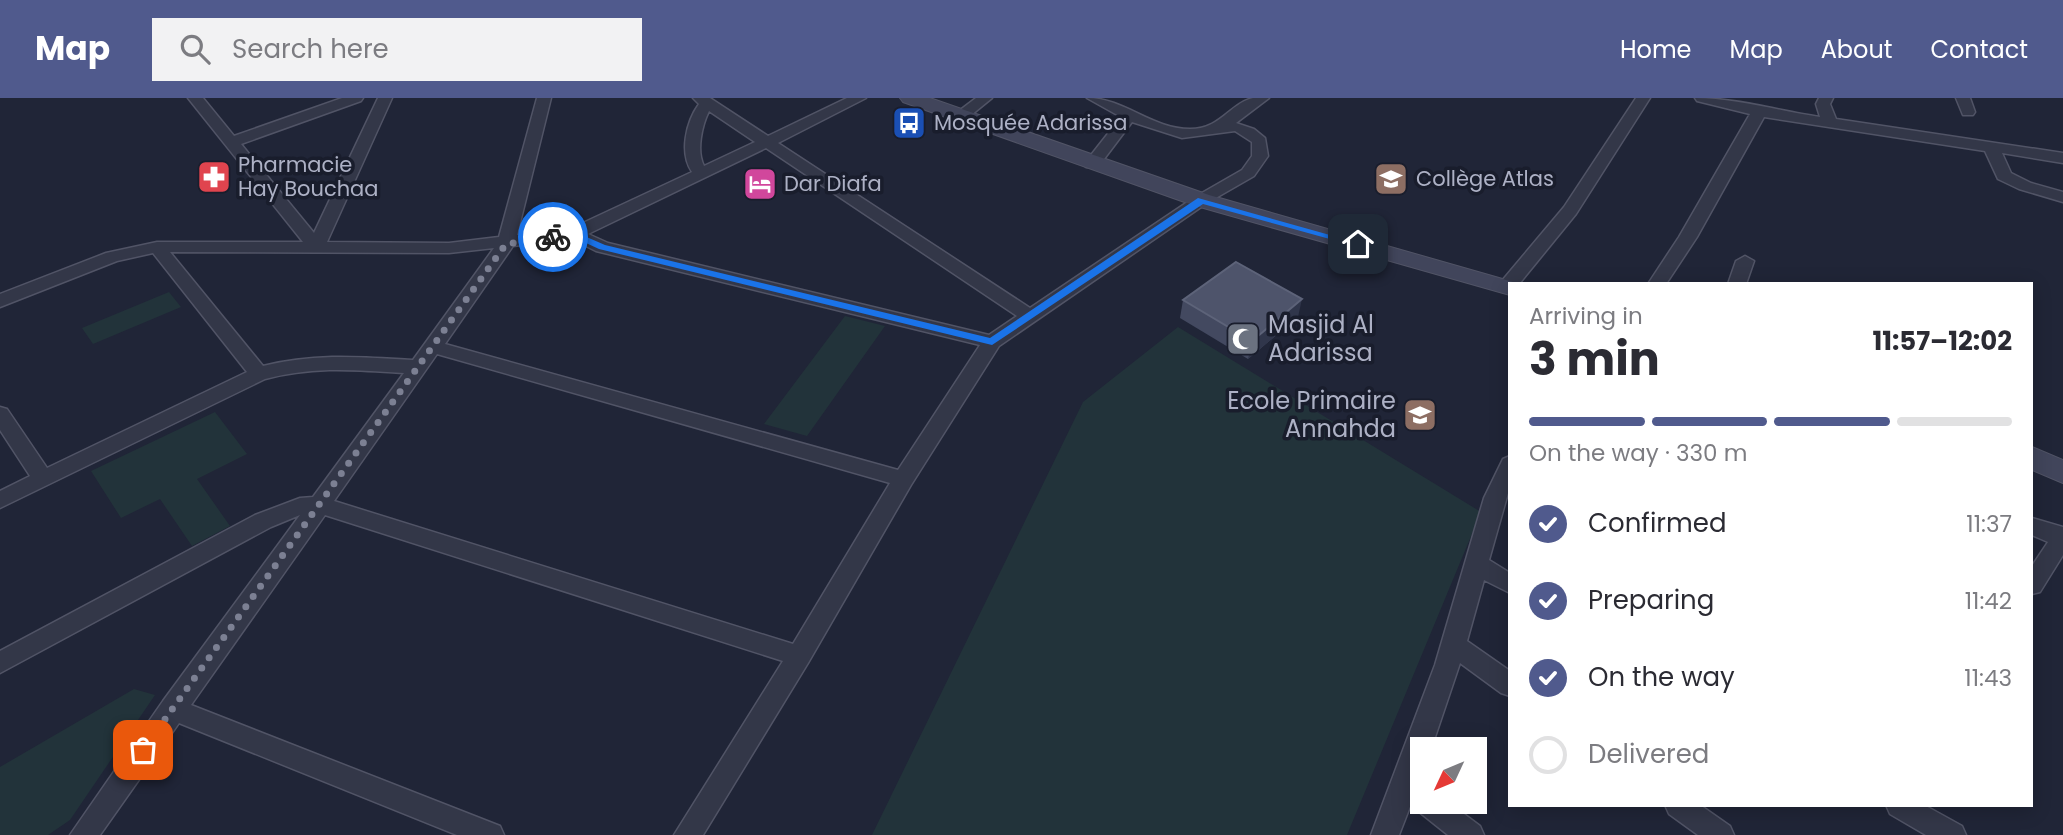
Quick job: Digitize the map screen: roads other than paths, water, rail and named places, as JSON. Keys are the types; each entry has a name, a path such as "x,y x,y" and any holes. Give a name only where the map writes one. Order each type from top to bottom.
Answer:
{"street":[{"path":"195,98 316,247"},
{"path":"232,142 356,98"},
{"path":"316,247 385,98"},
{"path":"84,834 506,244 544,98"},
{"path":"0,301 112,257 157,247 449,248 506,244 575,234 859,98"},
{"path":"910,98 1201,200 1508,286"},
{"path":"960,117 985,98"},
{"path":"1094,98 1183,134 1222,125 1262,98"},
{"path":"1512,282 1570,210 1643,98"},
{"path":"1702,98 1759,112 2063,158"},
{"path":"1826,98 1823,104 1830,122"},
{"path":"701,174 693,162 696,124 704,100 1028,315"},
{"path":"1658,282 1688,237 1759,112"},
{"path":"1092,164 1130,114"},
{"path":"688,835 799,656 903,479 992,342 1028,315 1201,200 1248,173 1260,156 1260,141 1254,135 1222,125"},
{"path":"1991,146 2004,176 2025,186 2063,197"},
{"path":"575,234 602,247 992,342"},
{"path":"157,247 259,374"},
{"path":"1738,282 1745,261"},
{"path":"434,347 903,479"},
{"path":"0,500 259,374 297,364 330,362 416,367"},
{"path":"0,414 43,479"},
{"path":"2033,458 2063,472"},
{"path":"1432,737 1494,499 1508,468"},
{"path":"0,663 264,521 300,506 319,505 799,656"},
{"path":"2033,526 2062,537 2033,583"},
{"path":"1478,565 1508,583"},
{"path":"1454,645 1508,684"},
{"path":"172,709 451,828 490,835"},
{"path":"1385,835 1410,805"},
{"path":"1681,807 1720,835"},
{"path":"1903,807 1952,835"},
{"path":"1443,814 1470,835"}],"place":[{"name":"Mosquée Adarissa","path":"909,123"},
{"name":"Pharmacie Hay Bouchaa","path":"214,177"},
{"name":"Collège Atlas","path":"1391,179"},
{"name":"Dar Diafa","path":"760,184"},
{"name":"Masjid Al Adarissa","path":"1243,339"},
{"name":"Ecole Primaire Annahda","path":"1420,415"}]}
